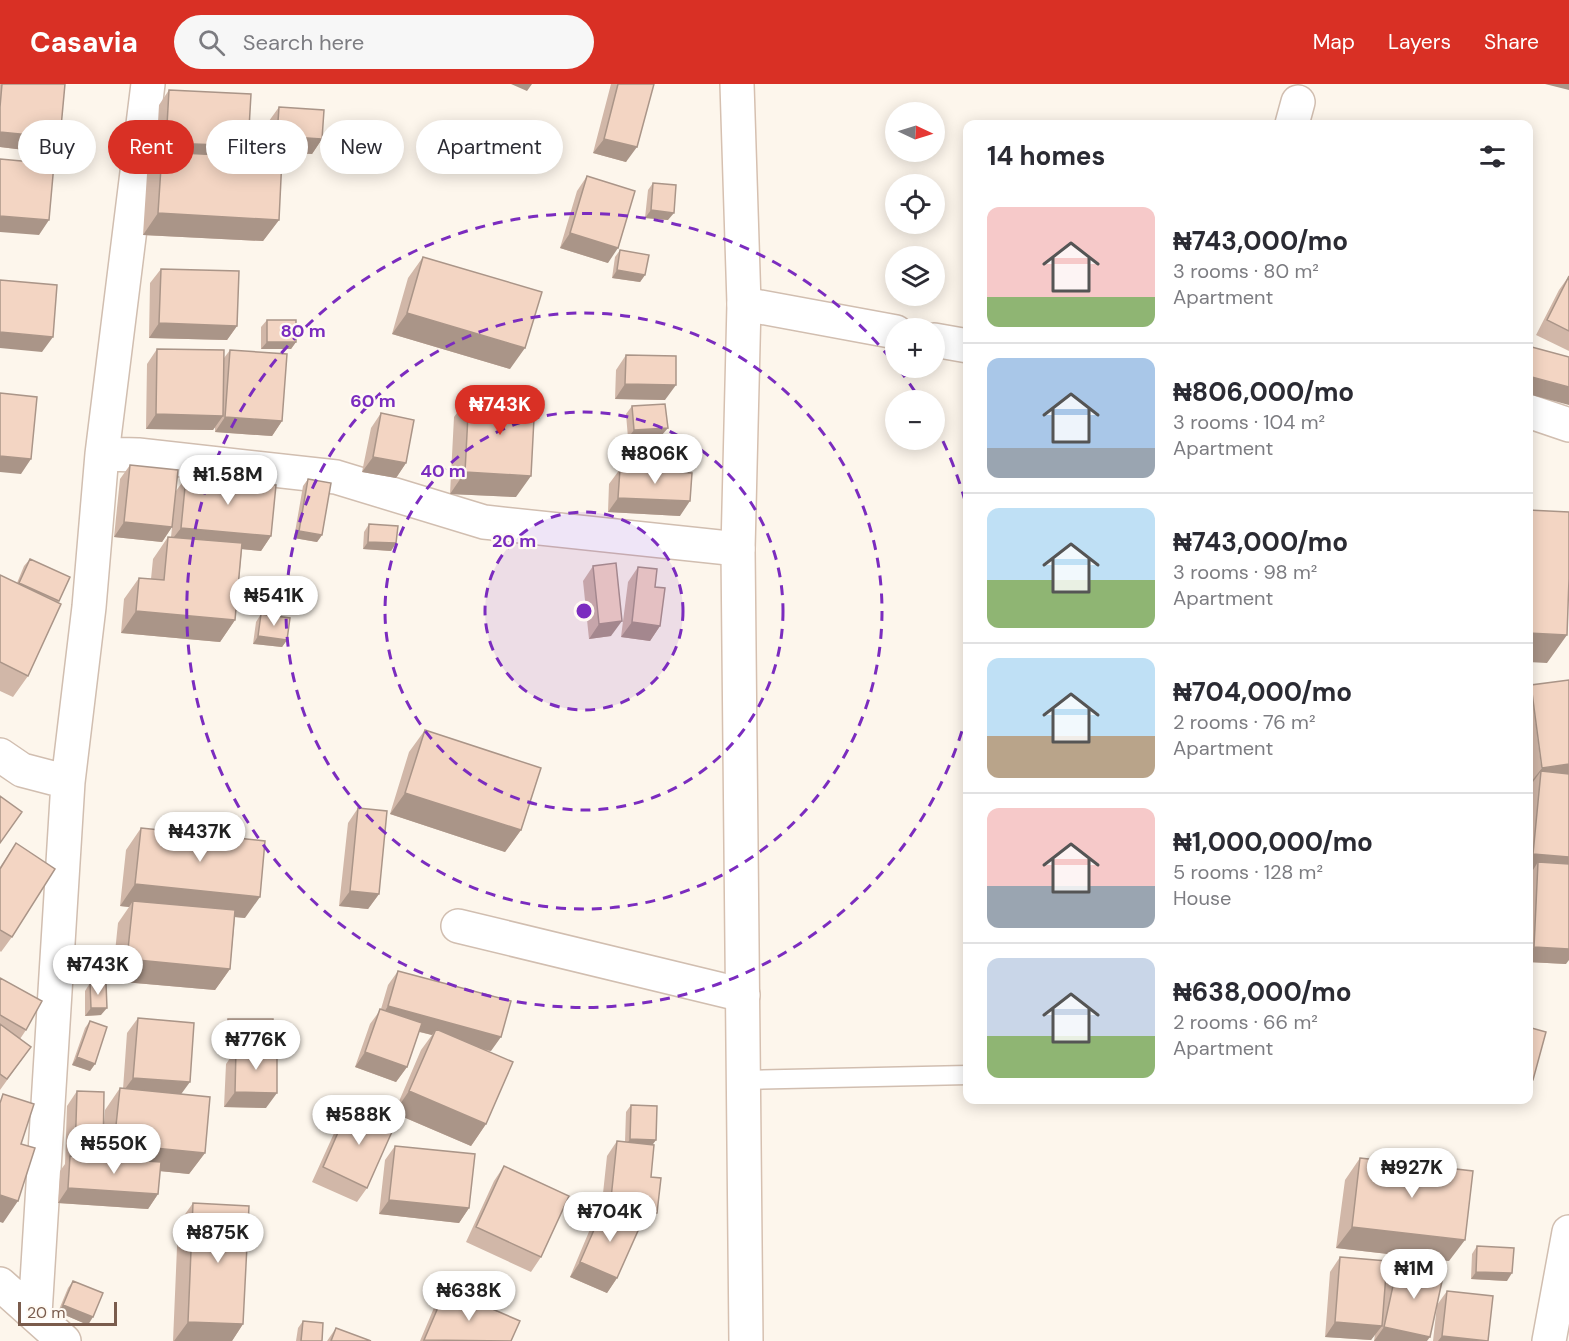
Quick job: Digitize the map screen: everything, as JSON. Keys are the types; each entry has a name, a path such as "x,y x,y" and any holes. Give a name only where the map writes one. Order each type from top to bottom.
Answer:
{"street":[{"path":"35,1314 68,782 89,607 102,453 148,84"},
{"path":"737,84 744,304 738,549 746,1341"},
{"path":"744,304 885,330"},
{"path":"945,342 963,345"},
{"path":"1533,413 1569,425"},
{"path":"102,453 336,477 484,522 738,549"},
{"path":"0,755 22,770 68,782"},
{"path":"458,926 742,995"},
{"path":"1549,1341 1569,1232"},
{"path":"0,1284 64,1341"}],"lane":[{"path":"743,1080 963,1075"}],"building":[{"path":"2,84 65,84 62,120 18,120 18,134 0,132"},
{"path":"618,84 654,84 637,147 604,139"},
{"path":"169,90 251,94 250,120 206,120 206,144 194,144 194,120 167,120"},
{"path":"279,107 324,110 323,120 320,120 320,139 308,138 308,120 278,120"},
{"path":"194,154 206,154 206,174 281,174 279,220 158,213 161,174 194,174"},
{"path":"0,159 18,161 18,174 53,174 49,220 0,216"},
{"path":"587,176 635,191 618,248 570,233"},
{"path":"653,183 676,185 674,213 651,210"},
{"path":"620,250 649,255 645,275 617,270"},
{"path":"423,257 542,292 525,348 407,313"},
{"path":"161,269 239,271 237,326 159,323"},
{"path":"1569,276 1569,331 1547,320"},
{"path":"0,280 57,285 53,337 0,332"},
{"path":"267,320 296,320 296,342 267,342"},
{"path":"1533,347 1569,357 1569,387 1533,377"},
{"path":"157,349 224,350 223,416 156,414"},
{"path":"230,350 287,354 282,421 225,417"},
{"path":"626,355 676,356 676,385 625,384"},
{"path":"0,393 37,397 31,459 0,456"},
{"path":"469,396 535,399 531,476 465,472"},
{"path":"665,404 668,428 634,430 632,406"},
{"path":"381,413 414,420 406,463 373,457"},
{"path":"130,465 178,470 172,527 124,522"},
{"path":"620,469 692,473 690,501 618,498"},
{"path":"186,477 276,485 271,536 181,528"},
{"path":"308,479 331,483 322,535 299,531"},
{"path":"1533,510 1569,512 1567,635 1533,633"},
{"path":"369,524 398,526 396,543 368,542"},
{"path":"168,537 242,543 235,620 136,611 139,578 164,580"},
{"path":"30,559 70,577 59,601 19,583"},
{"path":"616,563 622,621 599,624 593,566"},
{"path":"638,567 657,569 655,587 665,588 660,626 632,622"},
{"path":"0,575 61,604 28,676 0,662"},
{"path":"261,614 290,618 287,640 258,636"},
{"path":"1569,680 1569,764 1542,768 1533,685"},
{"path":"425,730 541,768 521,830 405,793"},
{"path":"1541,771 1569,774 1569,857 1533,854"},
{"path":"0,796 22,812 0,843"},
{"path":"358,808 387,811 379,894 350,891"},
{"path":"141,828 265,841 260,897 135,884"},
{"path":"16,843 55,869 12,937 0,930 0,869"},
{"path":"1538,862 1569,864 1569,949 1534,947"},
{"path":"133,901 235,910 230,969 127,959"},
{"path":"398,971 511,1001 501,1037 388,1006"},
{"path":"0,978 42,1001 26,1030 0,1015"},
{"path":"90,983 106,983 107,1008 91,1008"},
{"path":"380,1009 422,1023 407,1067 365,1052"},
{"path":"138,1018 194,1023 190,1082 133,1078"},
{"path":"228,1019 273,1019 273,1044 228,1043"},
{"path":"90,1021 107,1027 95,1064 77,1057"},
{"path":"0,1024 31,1047 7,1079 0,1074"},
{"path":"1533,1028 1546,1032 1533,1080"},
{"path":"436,1029 513,1062 486,1124 409,1091"},
{"path":"236,1049 277,1051 277,1093 235,1092"},
{"path":"120,1088 210,1097 205,1153 114,1144"},
{"path":"77,1091 104,1092 103,1154 75,1153"},
{"path":"3,1094 34,1104 21,1144 35,1148 18,1201 0,1195 0,1103"},
{"path":"350,1105 395,1125 367,1188 323,1167"},
{"path":"631,1105 657,1106 656,1140 630,1139"},
{"path":"617,1141 654,1145 651,1177 661,1178 657,1213 610,1208"},
{"path":"395,1146 475,1154 469,1208 389,1200"},
{"path":"70,1156 161,1162 158,1194 68,1188"},
{"path":"1360,1158 1473,1171 1465,1240 1352,1227"},
{"path":"504,1166 569,1196 541,1257 476,1227"},
{"path":"193,1203 249,1206 243,1324 188,1322"},
{"path":"604,1207 641,1224 617,1278 580,1262"},
{"path":"1477,1246 1514,1248 1512,1273 1476,1272"},
{"path":"1340,1257 1387,1261 1382,1326 1335,1322"},
{"path":"1398,1263 1444,1272 1430,1337 1384,1327"},
{"path":"73,1281 103,1293 93,1317 63,1305"},
{"path":"446,1289 520,1321 511,1341 424,1340"},
{"path":"1447,1291 1493,1296 1488,1341 1442,1336"},
{"path":"303,1321 323,1323 322,1341 301,1341"},
{"path":"336,1328 371,1341 331,1341"}]}
